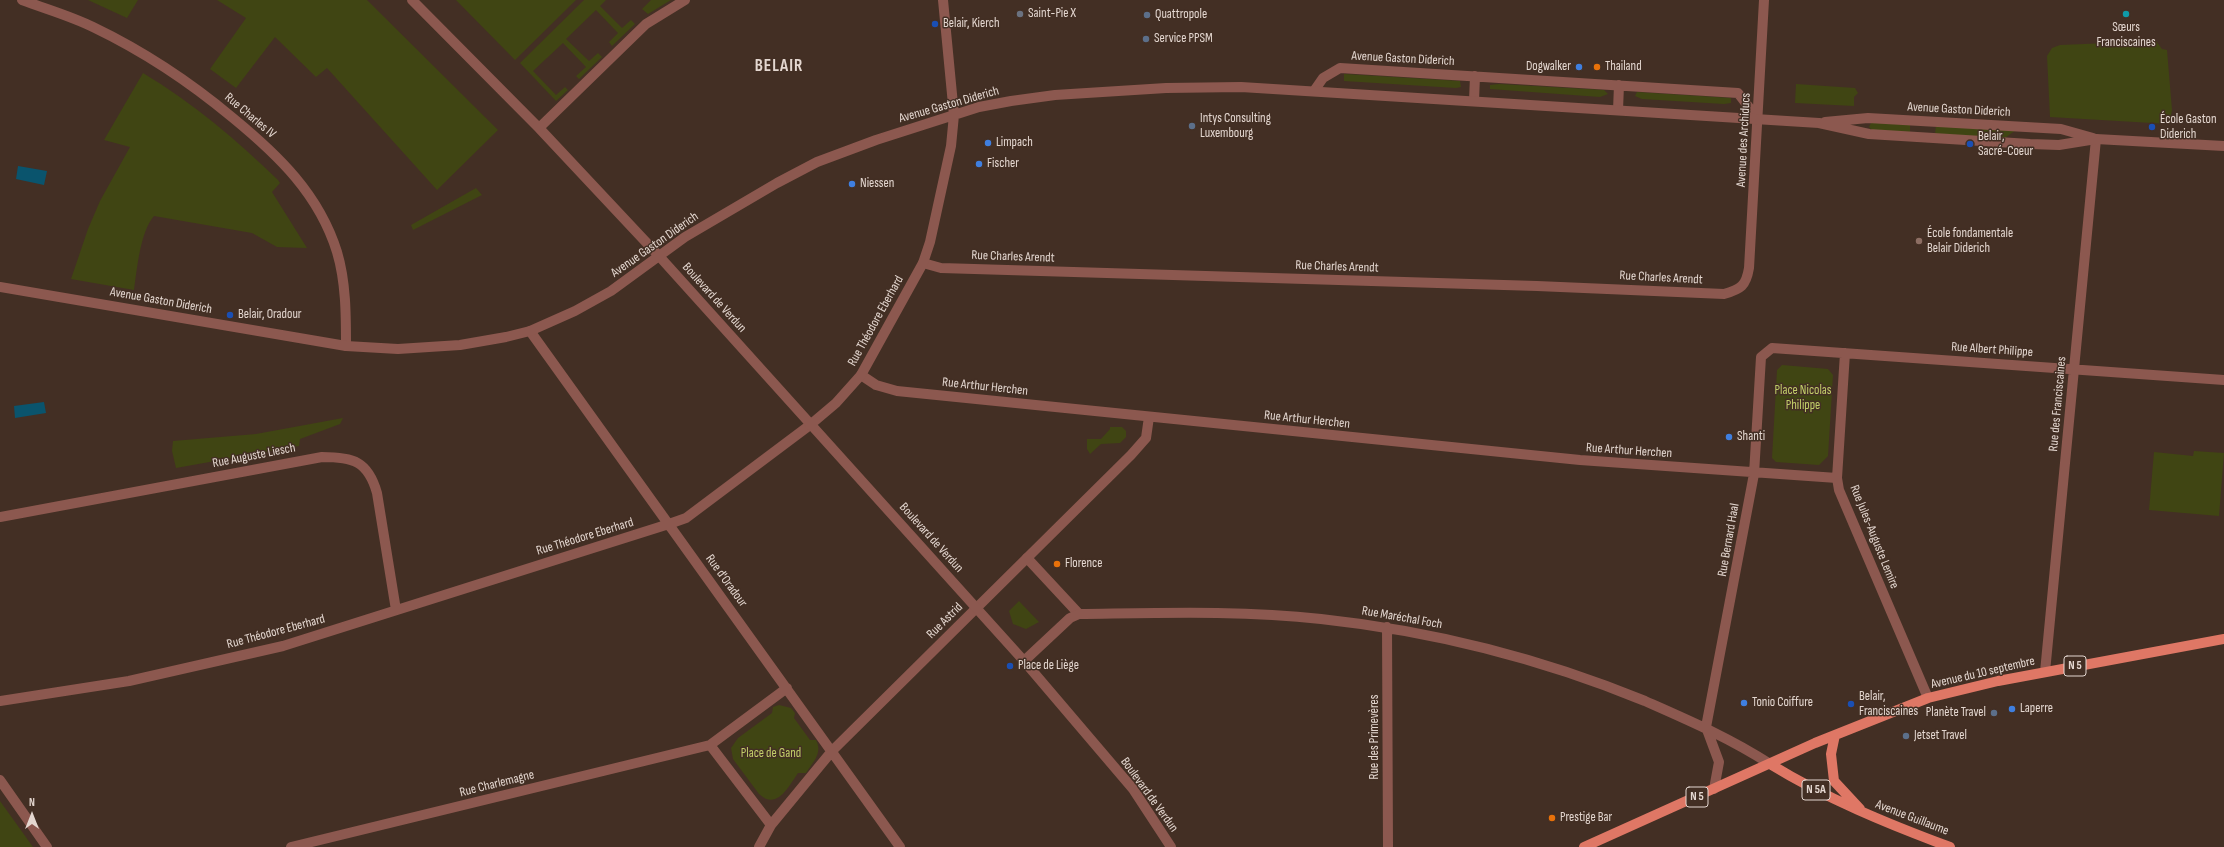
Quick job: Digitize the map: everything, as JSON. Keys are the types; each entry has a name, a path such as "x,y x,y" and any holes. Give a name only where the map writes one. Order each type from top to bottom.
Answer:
{"main road":[{"name":"Avenue du 10 septembre","path":"1584,847 1835,735 1928,698 1998,681 2224,639"},
{"name":"Avenue Guillaume","path":"1835,735 1831,754 1834,781 1864,813"},
{"name":"Avenue Guillaume","path":"1770,764 1798,781 1864,813 1950,847"}],"street":[{"name":"Rue Charles IV","path":"22,0 92,26 174,73 224,111 264,144 286,165 314,201 326,223 337,253 343,282 346,346"},
{"name":"Boulevard de Verdun","path":"412,0 539,128 659,256 810,425 976,607 1133,789 1171,847"},
{"path":"539,128 646,24 685,0"},
{"name":"Rue Théodore Eberhard","path":"0,701 76,690 189,668 283,646 686,518 810,425 836,403 861,375 923,262 930,242 951,146 954,115 943,0"},
{"name":"Avenue des Archiducs","path":"1747,281 1764,0"},
{"name":"Avenue Gaston Diderich","path":"1314,91 1323,78 1340,68 1619,85 1738,93 1758,119"},
{"path":"1474,101 1475,76"},
{"path":"1618,110 1619,85"},
{"name":"Avenue Gaston Diderich","path":"0,287 346,346 398,349 447,347 506,337 530,331 575,311 611,290 685,237 770,186 817,162 876,140 954,115 1011,101 1083,93 1166,88 1241,87 1819,123 1869,134 2030,144 2059,145 2096,139 2224,146"},
{"name":"Avenue Gaston Diderich","path":"1819,123 1863,118 2048,128 2061,129 2096,139"},
{"name":"Rue des Franciscaines","path":"2046,672 2096,139"},
{"name":"Rue Charles Arendt","path":"923,262 941,268 1537,286 1724,294 1737,290 1747,281"},
{"name":"Rue d'Oradour","path":"530,331 900,847"},
{"name":"Rue Albert Philippe","path":"1761,357 1772,348 2224,380"},
{"name":"Rue Jules-Auguste Lemire","path":"1845,353 1837,478 1839,490 1928,698"},
{"name":"Rue Bernard Haal","path":"1706,727 1754,474 1761,357"},
{"name":"Rue Arthur Herchen","path":"861,375 876,385 897,391 1580,460 1754,474"},
{"name":"Rue Astrid","path":"759,847 771,825 832,751 1131,455 1146,438 1149,417"},
{"name":"Rue Auguste Liesch","path":"0,516 322,457 342,457 354,460 365,467 373,479 377,493 396,610"},
{"path":"1754,474 1837,478"},
{"path":"1024,661 1070,618 1079,614 1027,558"},
{"name":"Rue Maréchal Foch","path":"1079,614 1242,615 1319,618 1387,627 1475,644 1589,678 1706,727 1770,764"},
{"name":"Rue des Primevères","path":"1387,627 1388,847"},
{"name":"Rue Charlemagne","path":"291,847 710,745 787,688"},
{"path":"1706,727 1719,762 1714,789"},
{"path":"710,745 771,825"},
{"path":"0,780 47,847"}],"green space":[{"path":"88,0 138,0 127,18"},
{"path":"217,0 367,0 498,130 437,190 327,68 316,77 275,37 236,88 210,69 246,18"},
{"path":"456,0 576,0 515,60"},
{"path":"584,0 606,0 600,6 622,28 631,20 635,24 612,46 609,42 618,33 596,10 566,39 589,61 598,53 602,57 579,79 576,76 586,67 563,43 533,71 556,95 565,87 568,90 556,101 520,63"},
{"path":"651,0 671,0 648,14 642,9"},
{"path":"2156,41 2162,49 2167,50 2172,110 2169,124 2050,117 2047,56 2052,48 2060,45"},
{"path":"143,73 197,109 247,151 278,180 280,183 272,192 307,248 277,247 252,233 154,216 149,223 142,241 134,290 71,279 88,229 100,201 130,147 104,140"},
{"path":"1344,74 1460,81 1461,87 1456,88 1344,81"},
{"path":"1499,84 1604,90 1608,94 1600,97 1490,89 1490,85"},
{"path":"1796,84 1855,88 1858,93 1854,97 1854,106 1795,103"},
{"path":"1637,92 1731,98 1731,103 1724,104 1642,99 1635,96"},
{"path":"1871,123 1910,123 1910,132 1872,130 1869,127"},
{"path":"1936,125 2016,130 2005,138 1935,134"},
{"path":"476,188 482,195 413,230 411,225"},
{"name":"Place Nicolas Philippe","path":"1782,365 1828,369 1833,375 1828,456 1819,465 1776,462 1772,458 1777,370"},
{"path":"343,418 340,424 300,439 299,446 176,468 172,451 173,441 256,434"},
{"path":"1110,427 1122,427 1126,431 1126,437 1120,443 1101,444 1090,454 1087,449 1087,439 1101,439"},
{"path":"2194,451 2224,453 2219,516 2149,510 2154,452 2193,456"},
{"path":"1019,601 1039,622 1026,629 1013,624 1009,611"},
{"name":"Place de Gand","path":"779,705 791,708 795,713 794,718 810,740 816,740 818,745 818,753 806,773 798,773 782,795 771,800 765,799 759,794 733,759 731,748 738,738 772,713 773,707"},
{"path":"0,801 33,847 0,847"}],"water":[{"path":"18,166 47,171 44,185 16,179"},
{"path":"44,402 46,413 15,418 14,406"}],"place":[{"name":"Saint-Pie X","path":"1020,14"},
{"name":"Sœurs Franciscaines","path":"2126,14"},
{"name":"Quattropole","path":"1147,15"},
{"name":"Belair, Kierch","path":"935,24"},
{"name":"Service PPSM","path":"1146,39"},
{"name":"Dogwalker","path":"1579,67"},
{"name":"Thailand","path":"1597,67"},
{"name":"Intys Consulting Luxembourg","path":"1192,126"},
{"name":"École Gaston Diderich","path":"2152,127"},
{"name":"Limpach","path":"988,143"},
{"name":"Belair, Sacré-Coeur","path":"1970,144"},
{"name":"Fischer","path":"979,164"},
{"name":"Niessen","path":"852,184"},
{"name":"École fondamentale Belair Diderich","path":"1919,241"},
{"name":"Belair, Oradour","path":"230,315"},
{"name":"Shanti","path":"1729,437"},
{"name":"Florence","path":"1057,564"},
{"name":"Place de Liège","path":"1010,666"},
{"name":"Tonio Coiffure","path":"1744,703"},
{"name":"Belair, Franciscaines","path":"1851,704"},
{"name":"Laperre","path":"2012,709"},
{"name":"Planète Travel","path":"1994,713"},
{"name":"Jetset Travel","path":"1906,736"},
{"name":"Prestige Bar","path":"1552,818"}],"district":[{"name":"BELAIR","path":"779,67"}]}
